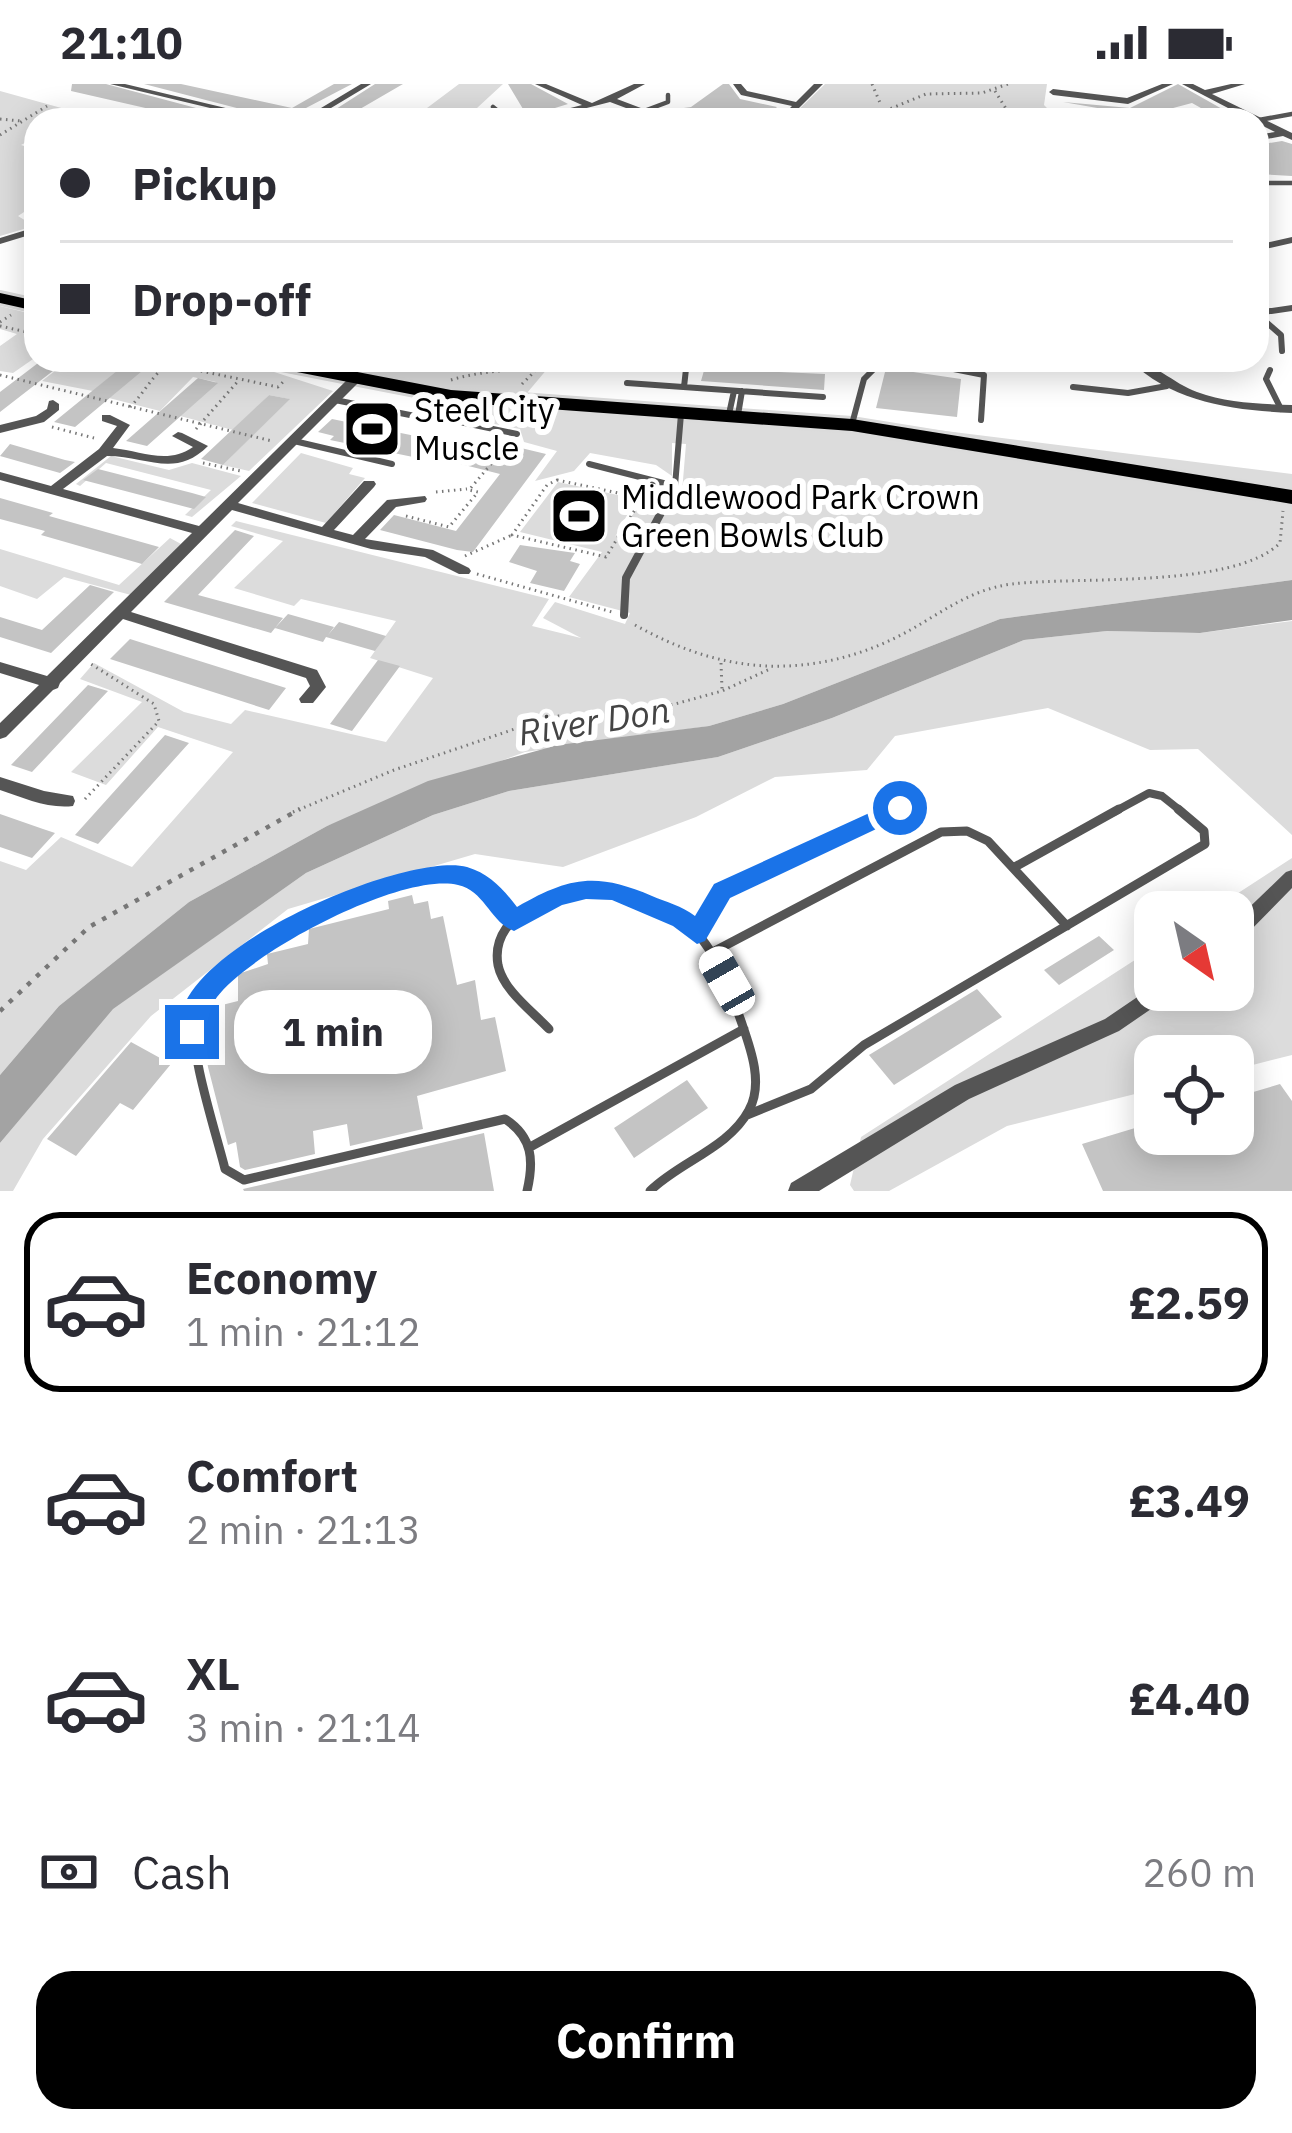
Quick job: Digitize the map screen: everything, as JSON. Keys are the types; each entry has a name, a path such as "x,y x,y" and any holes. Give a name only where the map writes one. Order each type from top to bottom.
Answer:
{"main road":[{"path":"318,372 503,401 852,425 1286,496"}],"street":[{"path":"114,84 219,108"},
{"path":"326,108 367,84"},
{"path":"539,84 592,106"},
{"path":"585,108 640,84"},
{"path":"736,84 744,93 795,104"},
{"path":"792,108 819,84"},
{"path":"1054,93 1128,101 1169,84"},
{"path":"1186,84 1236,108"},
{"path":"1208,92 1241,84"},
{"path":"612,100 635,108"},
{"path":"1149,372 1166,386 1216,404 1286,409"},
{"path":"0,733 355,380"},
{"path":"0,430 40,419 53,404"},
{"path":"54,490 104,452 124,425 106,418"},
{"path":"104,452 173,464 187,460 202,446 182,437"},
{"path":"0,476 204,532"},
{"path":"326,532 369,484"},
{"path":"355,541 383,510 400,500 420,500"},
{"path":"230,505 355,541 428,553 457,567"},
{"path":"122,614 312,674 318,687 307,699"},
{"path":"0,667 53,684"},
{"path":"0,783 67,801"},
{"path":"1254,915 1292,878"},
{"path":"799,1191 962,1092 1112,1025 1134,1010"}],"lane":[{"path":"652,108 668,102 668,95"},
{"path":"1269,324 1281,335 1282,351"},
{"path":"1270,370 1266,379 1286,409"},
{"path":"684,387 686,372"},
{"path":"852,425 868,372"},
{"path":"969,372 984,375 981,420"},
{"path":"627,383 823,397"},
{"path":"1073,388 1110,394 1166,386"},
{"path":"734,415 738,391"},
{"path":"430,416 445,395"},
{"path":"335,400 518,434"},
{"path":"624,615 626,578 675,486 681,412"},
{"path":"292,443 392,464"},
{"path":"589,464 675,486"},
{"path":"650,1191 747,1115 777,1108 847,1065 864,1045 1204,844 1204,831 1162,796 1149,793 1012,868"},
{"path":"697,934 722,891 900,808"},
{"path":"711,953 941,832 967,831 988,841 1067,926"},
{"path":"514,921 490,890 464,876 436,874 372,892 311,915 268,940 211,985 194,1012 192,1032 225,1169 232,1177 244,1180 505,1119 519,1126 532,1146 527,1191"},
{"path":"549,1028 500,972 497,956 514,921 556,896 586,889 614,890 682,919 727,981 744,1029 754,1098 747,1115"},
{"path":"532,1146 744,1029"}],"path":[{"path":"872,84 882,106"},
{"path":"879,108 904,104 926,93 995,91 1008,84"},
{"path":"995,91 1006,108"},
{"path":"0,118 23,121"},
{"path":"0,135 23,121"},
{"path":"130,407 158,372"},
{"path":"204,372 278,387 295,372"},
{"path":"445,395 462,375 517,372"},
{"path":"503,401 534,372"},
{"path":"0,375 292,443"},
{"path":"182,437 215,413 216,401 240,380"},
{"path":"469,490 518,434"},
{"path":"457,567 512,535 547,485 557,480 642,498 606,557 512,535"},
{"path":"383,510 449,527 478,492 446,489 420,500"},
{"path":"0,1011 89,927 292,813 394,770 553,716 596,716 722,691 772,668 855,655 991,587 1234,566 1265,556 1282,536 1286,496"},
{"path":"1282,536 1292,537"},
{"path":"457,567 624,615 659,640 721,661 772,668"},
{"path":"67,801 78,806 159,721 154,704 80,657"},
{"path":"721,661 722,691"}],"shaded area":[{"path":"459,84 503,84 477,108 427,108"},
{"path":"825,84 1047,84 1047,108 800,108"},
{"path":"0,91 61,108 24,108 24,212 18,216 24,220 24,229 0,236"},
{"path":"0,306 24,312 24,365 13,373 0,371 0,346 17,334 0,329"},
{"path":"54,372 116,372 93,391 42,381"},
{"path":"139,372 274,372 333,391 249,471 223,465 289,399 269,395 233,430 180,416 216,382 193,377 160,411 109,398"},
{"path":"363,372 545,372 527,393 458,390"},
{"path":"463,404 844,430 1292,502 1292,580 1000,619 783,704 709,726 525,752 327,826 189,902 59,1006 0,1075 0,861 26,870 61,837 132,867 233,752 158,727 106,785 71,772 142,702 80,679 94,663 184,712 231,724 245,710 386,742 433,678 370,658 396,621 301,599 294,606 234,588 283,541 231,526 236,521 549,599 532,626 581,638 543,618 555,602 625,624 630,613 569,597 602,552 520,532 558,482 636,499 615,537 653,489 682,492 686,444 672,443 672,476 656,465 590,453 574,471 535,481 557,451 524,442 520,429 437,413"},
{"path":"881,423 1292,474 1292,490"},
{"path":"301,453 353,468 349,474 365,478 326,523 252,503"},
{"path":"111,456 169,470 192,463 241,476 192,517 185,515 211,490 106,463 80,486 76,484"},
{"path":"170,538 181,544 131,595 64,577 37,599 0,586 0,549 119,585"},
{"path":"1292,580 1292,620 1200,633 1107,631 1024,640 832,718 718,757 509,791 433,815 306,873 113,1009 0,1143 0,1075 59,1006 189,902 327,826 428,781 558,745 709,726 783,704 1000,619"},
{"path":"1292,621 1292,835 1198,749 1150,750 1048,708 895,736 867,770 775,777 696,817 563,867 475,854 288,909 151,1016 43,1139 13,1191 0,1191 0,1143 112,1009 306,873 433,815 509,791 718,757 832,718 1024,640 1107,631 1200,633"},
{"path":"1292,858 1292,1055 1254,1065 1254,1035 1134,1035 1134,1094 1007,1126 889,1191 854,1191 850,1185 861,1137 1134,961 1134,1011 1254,1011 1254,891 1241,891"}],"building":[{"path":"72,84 106,84 196,108 145,108 71,91"},
{"path":"144,84 181,84 292,108 237,108"},
{"path":"334,84 352,84 306,108 292,108"},
{"path":"375,84 403,84 362,108 338,108"},
{"path":"508,84 531,84 568,104 555,108 522,108"},
{"path":"729,84 740,99 777,107 684,108"},
{"path":"1178,84 1220,108 1192,103 1130,108"},
{"path":"1063,102 1130,108 1097,108"},
{"path":"1269,143 1292,144 1292,176 1269,175"},
{"path":"26,372 52,372 0,412 0,392"},
{"path":"115,372 141,372 75,427 54,422"},
{"path":"704,372 825,374 824,390 701,381"},
{"path":"885,372 961,379 957,417 876,408"},
{"path":"198,378 218,383 147,446 126,441"},
{"path":"269,395 290,399 223,465 201,459"},
{"path":"332,419 514,456 521,448 546,454 473,552 457,550 380,530 394,515 456,531 500,474 421,454 418,458 330,440 334,436 318,432"},
{"path":"10,444 75,462 60,473 0,456"},
{"path":"98,469 206,497 194,509 83,480"},
{"path":"0,498 159,547 142,564 41,535 45,531 0,519"},
{"path":"235,530 254,536 198,595 283,618 271,633 164,602"},
{"path":"520,545 575,553 570,561 580,564 564,591 530,583 537,571 509,562"},
{"path":"90,585 114,592 51,653 0,637 0,617 42,630"},
{"path":"288,614 334,627 328,635 339,622 386,636 375,651 326,637 323,642 275,628"},
{"path":"130,639 286,688 269,710 110,659"},
{"path":"378,660 400,666 352,731 330,724"},
{"path":"88,685 108,691 32,772 11,765"},
{"path":"165,735 189,743 98,844 75,835"},
{"path":"0,814 55,833 32,858 0,847"},
{"path":"412,895 414,904 428,901 431,919 443,916 457,985 475,980 481,1020 495,1017 506,1071 417,1096 423,1129 350,1146 347,1124 313,1131 315,1154 245,1170 240,1167 236,1142 228,1145 208,1067 204,1044 210,1008 238,1001 238,974 268,964 267,954 308,944 309,929 389,909 388,901"},
{"path":"1099,936 1114,950 1059,985 1044,970"},
{"path":"977,989 1002,1017 894,1085 869,1055"},
{"path":"131,1042 171,1064 133,1110 120,1103 76,1156 47,1139"},
{"path":"687,1080 708,1108 634,1158 614,1128"},
{"path":"1280,1084 1292,1101 1292,1191 1103,1191 1082,1144 1134,1128 1134,1155 1254,1155 1254,1092"},
{"path":"484,1133 494,1191 243,1189"}],"place":[{"name":"Steel City Muscle","path":"372,429"},
{"name":"Middlewood Park Crown Green Bowls Club","path":"579,516"}],"route":[{"path":"192,1032 194,1012 211,985 268,940 311,915 372,892 436,874 464,876 490,890 514,921 556,896 586,889 614,890 682,919 697,934 722,891 900,808"}],"water label":[{"name":"River Don","path":"594,721"}]}
